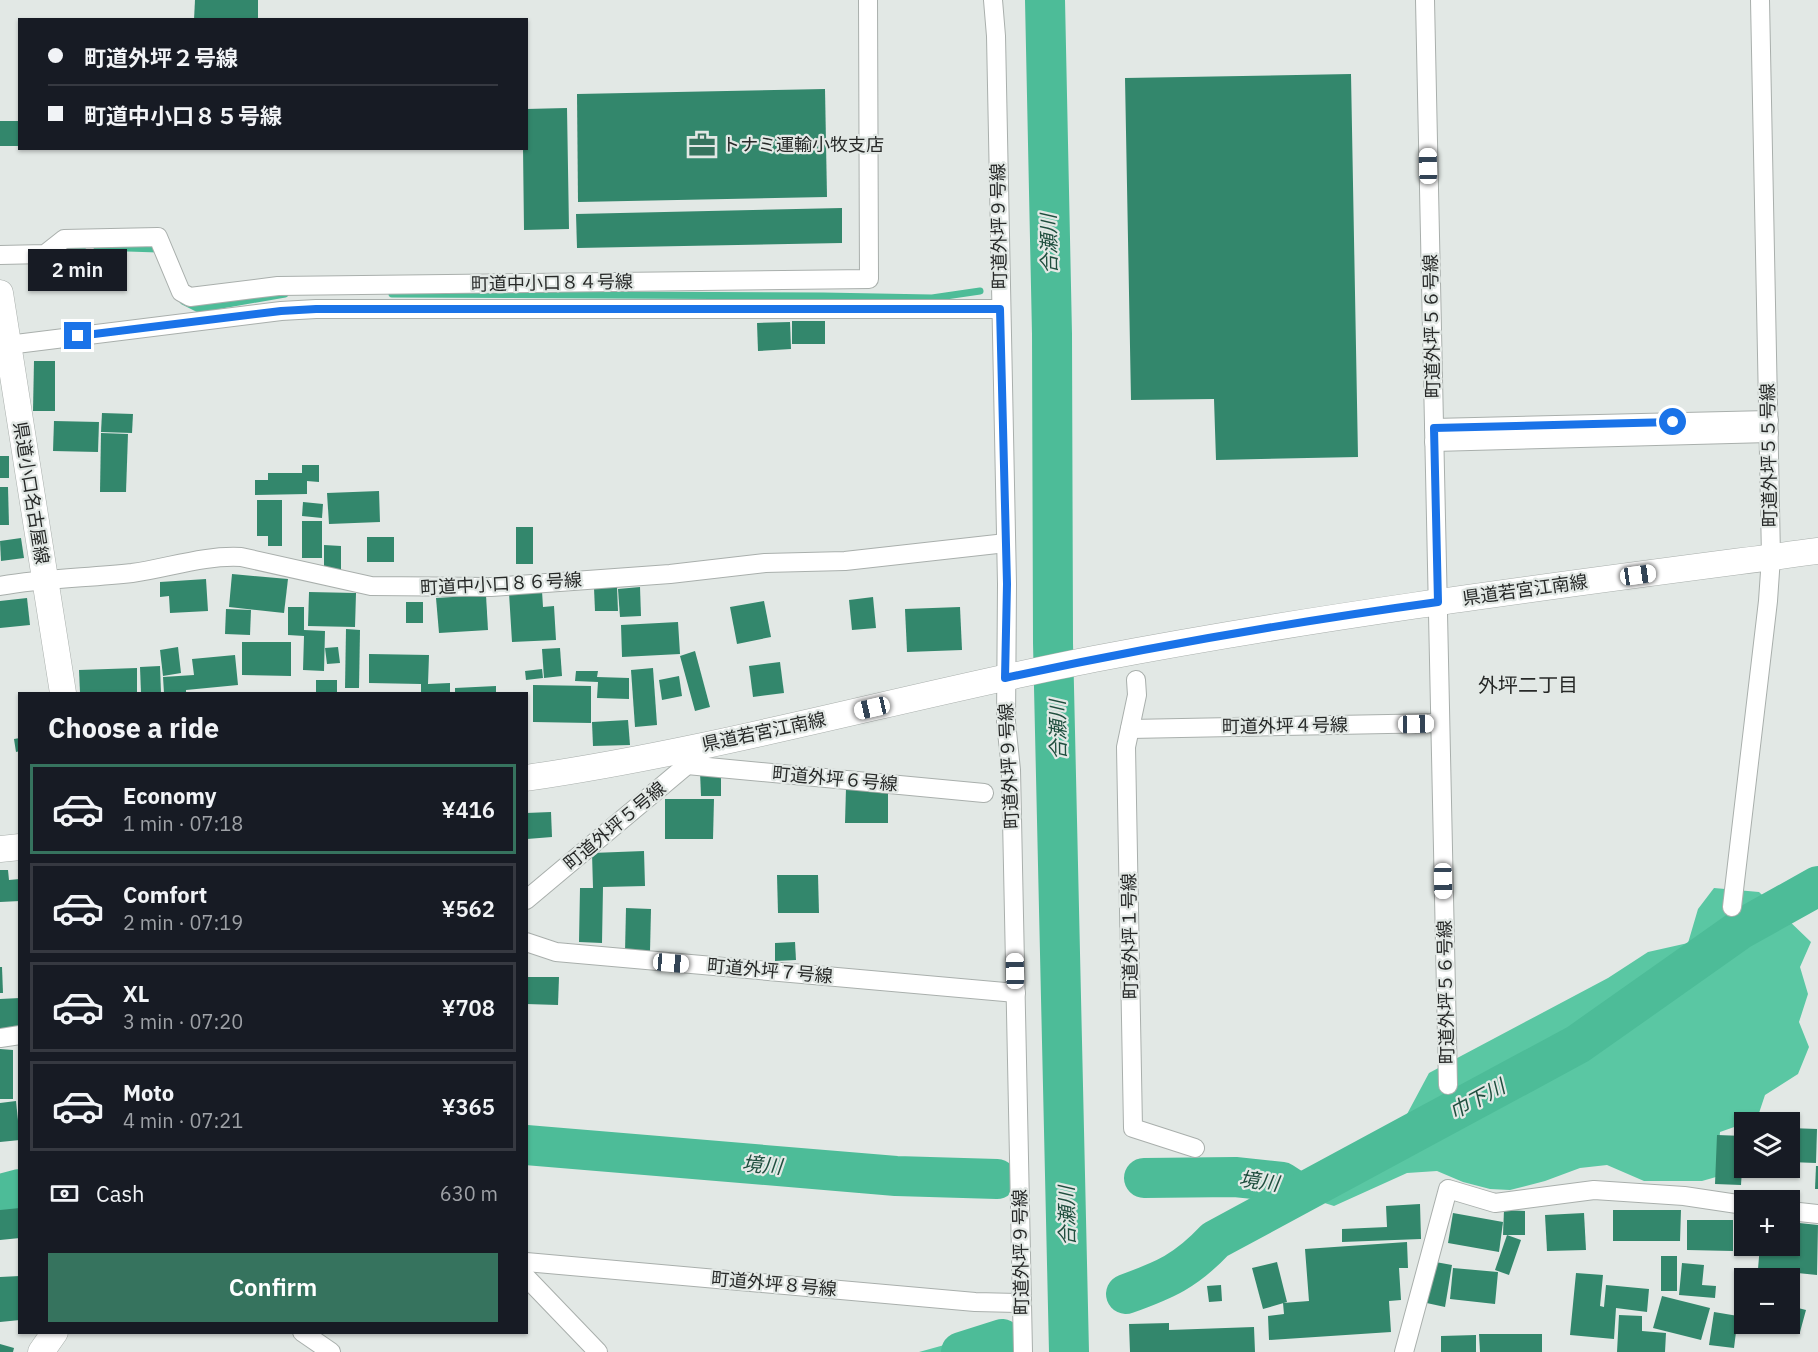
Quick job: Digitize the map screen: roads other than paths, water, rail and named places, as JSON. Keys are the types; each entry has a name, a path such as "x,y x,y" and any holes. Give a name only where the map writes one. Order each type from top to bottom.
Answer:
{"main road":[{"name":"県道小口名古屋線","path":"0,293 63,692"},
{"name":"県道若宮江南線","path":"528,778 691,756 1010,677 1253,630 1438,602 1818,551"},
{"path":"0,849 18,847"},
{"path":"41,1352 54,1334"}],"street":[{"name":"町道中小口８４号線","path":"0,255 45,254 64,239 158,237 182,292 190,297 278,286 869,279 868,0"},
{"name":"町道外坪９号線","path":"993,0 996,36 1005,543 1010,677 1006,722 1011,770 1023,1352"},
{"name":"町道外坪５６号線","path":"1425,0 1448,1085"},
{"name":"町道外坪５５号線","path":"1732,907 1768,601 1771,557 1760,0"},
{"path":"8,345 281,311 316,309 1000,309"},
{"path":"1434,435 1769,427"},
{"name":"町道中小口８６号線","path":"0,586 28,581 134,572 224,556 241,557 372,586 491,587 670,574 765,563 845,561 1005,543"},
{"name":"町道外坪１号線","path":"1136,680 1137,695 1126,747 1133,1128 1195,1148"},
{"name":"町道外坪４号線","path":"1130,729 1440,723"},
{"name":"町道外坪６号線","path":"691,756 984,793"},
{"name":"町道外坪５号線","path":"528,898 691,756"},
{"name":"町道外坪７号線","path":"528,943 556,952 1016,993"},
{"path":"0,1038 18,1035"},
{"path":"1404,1352 1448,1189 1495,1203 1594,1190 1684,1196 1734,1204"},
{"path":"1800,1212 1818,1214"},
{"name":"町道外坪８号線","path":"528,1262 975,1302 1022,1303"},
{"path":"528,1279 598,1352"},
{"path":"305,1334 331,1352"}],"waterway":[{"name":"合瀬川","path":"1045,0 1052,334 1053,643 1069,1352"},
{"path":"44,260 56,260 79,246 83,246"},
{"path":"97,247 158,249 159,251"},
{"path":"392,294 932,298 980,291"},
{"path":"183,301 199,309 285,294"},
{"name":"巾下川","path":"1126,1294 1174,1273 1194,1260 1215,1240 1578,1044 1741,929 1818,886"},
{"name":"境川","path":"528,1145 896,1176 997,1179"},
{"name":"境川","path":"1144,1178 1235,1177 1282,1182 1299,1193"},
{"name":"境川","path":"0,1194 18,1190"},
{"name":"巾下川","path":"961,1352 1002,1339"}],"place":[{"name":"トナミ運輸小牧支店","path":"702,145"}],"district":[{"name":"外坪二丁目","path":"1528,685"}]}
